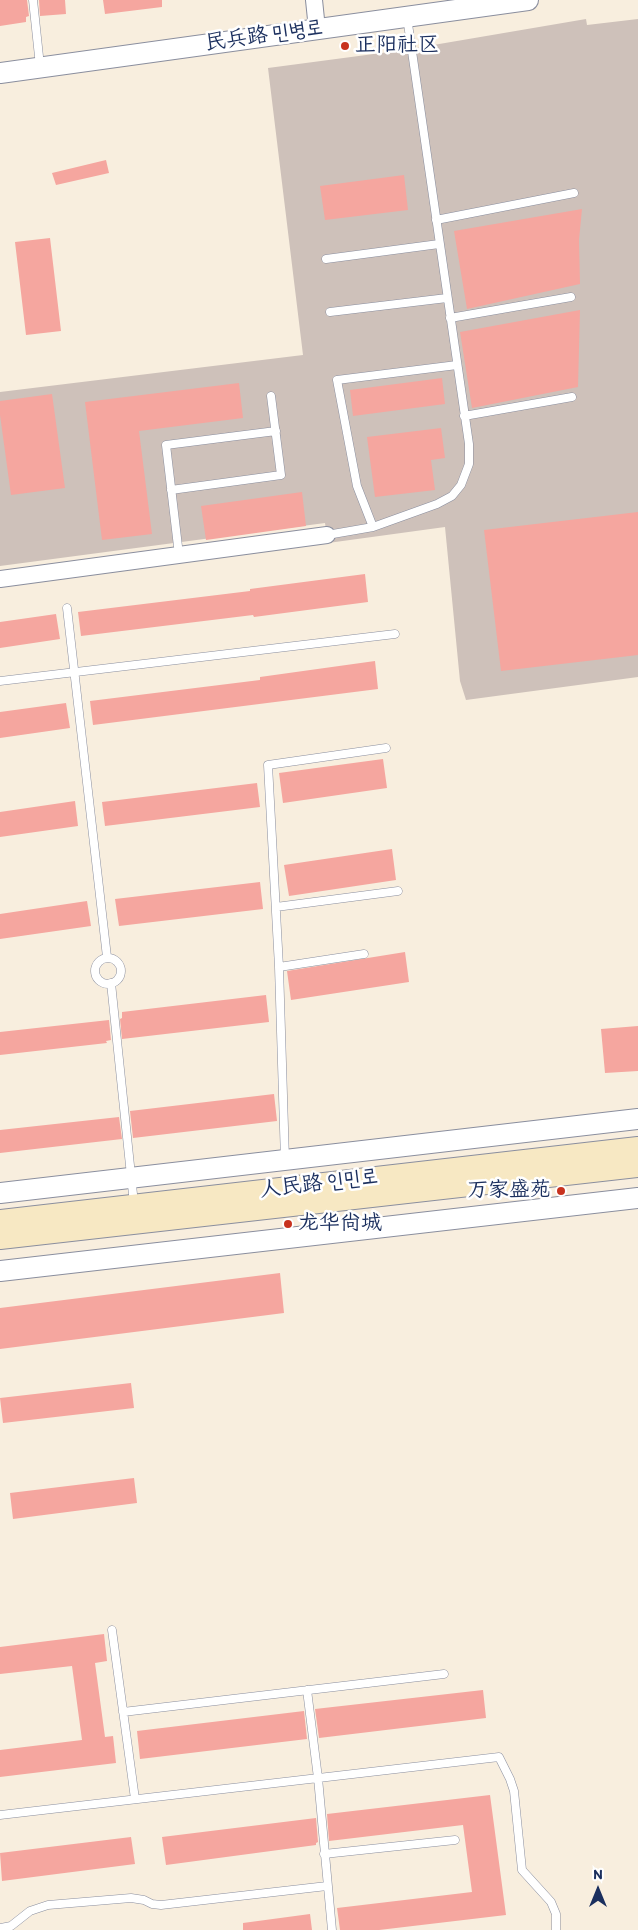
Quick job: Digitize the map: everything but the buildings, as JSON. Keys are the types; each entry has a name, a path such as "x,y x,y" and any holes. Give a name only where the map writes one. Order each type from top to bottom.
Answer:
{"main road":[{"name":"人民路 인민로","path":"0,1221 638,1148"},
{"name":"人民路 인민로","path":"0,1238 638,1166"}],"street":[{"path":"314,0 317,29"},
{"name":"民兵路 민병로","path":"0,74 407,17 484,3 528,0"},
{"path":"0,579 327,535"},
{"path":"0,1193 638,1119"},
{"path":"0,1271 638,1198"}],"lane":[{"path":"33,0 40,68"},
{"path":"327,535 373,528 437,504 452,496 461,485 469,464 469,444 407,17"},
{"path":"436,220 574,193"},
{"path":"326,259 440,244"},
{"path":"450,318 570,297"},
{"path":"330,312 447,298"},
{"path":"373,528 357,486 337,380 457,365"},
{"path":"171,490 281,475 271,396"},
{"path":"464,416 572,397"},
{"path":"179,555 166,446 276,431"},
{"path":"68,608 107,958"},
{"path":"0,681 395,634"},
{"path":"285,1160 279,967 268,765 386,748"},
{"path":"276,908 398,891"},
{"path":"279,967 364,954"},
{"path":"107,958 116,960 122,971 118,979 111,984 102,983 96,977 95,972 95,968 100,961 107,958"},
{"path":"111,984 134,1206"},
{"path":"112,1630 135,1799"},
{"path":"123,1712 444,1674"},
{"path":"307,1690 318,1778 332,1930"},
{"path":"0,1815 499,1757 514,1791 522,1870 551,1902 556,1914 556,1930"},
{"path":"324,1854 455,1840"},
{"path":"0,1928 11,1928 30,1911 48,1904 131,1898 144,1900 152,1904 162,1904 328,1886"}],"shaded area":[{"path":"586,19 587,25 638,19 638,677 466,700 460,681 445,527 328,543 325,523 0,566 0,392 303,355 268,68 404,50"}],"place":[{"name":"正阳社区","path":"345,46"},
{"name":"万家盛苑","path":"561,1191"},
{"name":"龙华尚城","path":"288,1224"}]}
